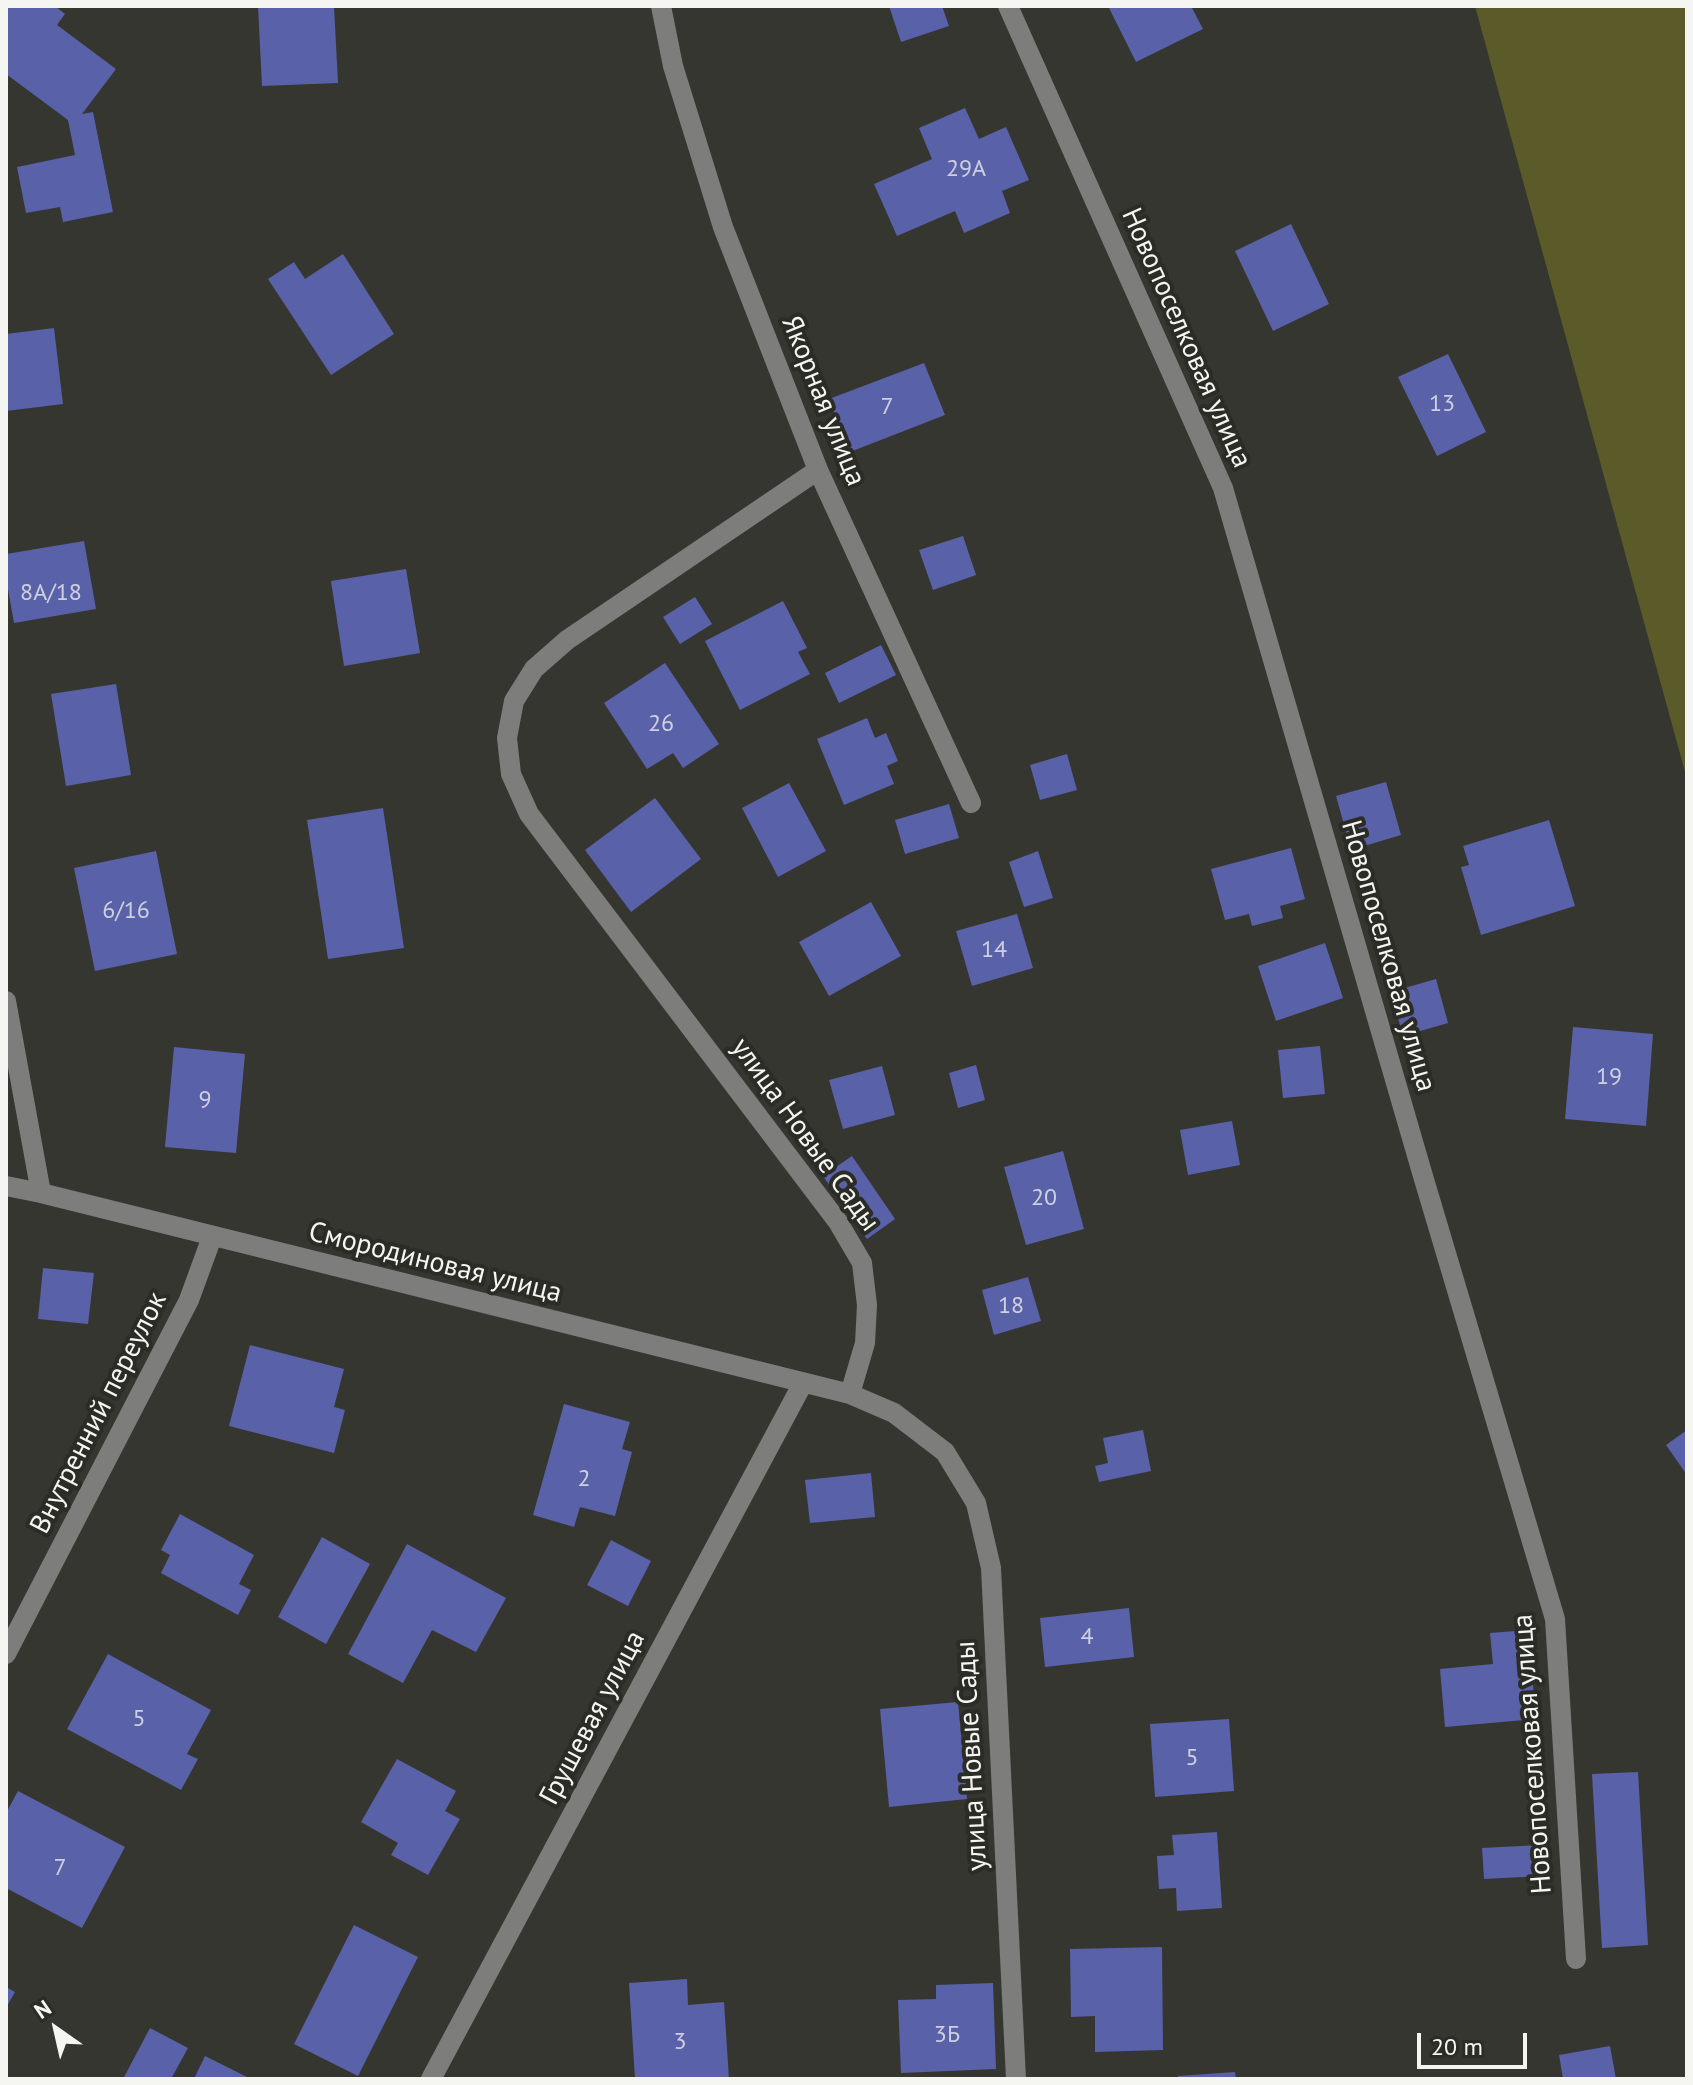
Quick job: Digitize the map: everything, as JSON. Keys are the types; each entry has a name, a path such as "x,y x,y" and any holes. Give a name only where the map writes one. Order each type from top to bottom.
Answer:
{"street":[{"name":"Якорная улица","path":"661,6 673,66 723,227 818,470 971,803"},
{"name":"Новопоселковая улица","path":"1008,6 1223,488 1555,1619 1576,1959"},
{"name":"улица Новые Сады","path":"818,470 567,640 534,669 514,701 507,738 511,774 529,814 838,1222 862,1263 867,1305 865,1343 850,1394 894,1413 945,1452 976,1503 991,1568 1016,2079"},
{"path":"6,1001 41,1193"},
{"name":"Смородиновая улица","path":"6,1186 850,1394"},
{"name":"Внутренний переулок","path":"6,1654 189,1300 212,1237"},
{"name":"Грушевая улица","path":"431,2079 803,1383"}],"shaded area":[{"path":"1475,6 1687,6 1687,779"}],"building":[{"path":"6,6 55,6 65,14 57,25 116,69 82,114 93,112 113,212 63,222 60,207 26,213 17,167 75,155 68,120 6,74"},
{"path":"258,6 334,6 338,83 262,86"},
{"path":"889,6 942,6 949,26 901,42"},
{"path":"1108,6 1191,6 1203,29 1136,62"},
{"path":"965,108 979,139 1006,127 1029,180 1002,191 1010,213 964,233 955,211 897,236 874,184 932,159 919,128"},
{"path":"1291,224 1329,304 1273,331 1235,251"},
{"path":"343,254 394,334 331,375 268,279 294,262 305,279"},
{"path":"54,328 63,404 6,411 6,334"},
{"path":"1448,354 1486,432 1437,456 1398,377"},
{"path":"924,363 945,415 850,452 829,399"},
{"path":"963,536 976,575 933,590 919,550"},
{"path":"84,541 96,609 14,623 6,578 6,554"},
{"path":"406,569 420,653 344,666 331,581"},
{"path":"695,597 712,624 680,644 663,617"},
{"path":"783,601 807,648 798,652 810,674 740,710 705,641"},
{"path":"881,645 896,675 839,703 825,673"},
{"path":"665,663 719,744 683,768 673,753 647,769 604,703"},
{"path":"116,684 131,775 66,786 51,694"},
{"path":"867,718 875,738 886,733 898,761 887,766 894,784 844,805 817,739"},
{"path":"1067,754 1077,790 1040,800 1030,765"},
{"path":"1386,782 1401,835 1351,850 1336,796"},
{"path":"789,783 826,851 778,877 742,808"},
{"path":"655,798 701,859 631,912 585,850"},
{"path":"949,804 959,838 905,854 895,820"},
{"path":"383,808 404,948 328,959 307,820"},
{"path":"1549,820 1575,906 1481,935 1461,867 1469,865 1463,846"},
{"path":"1291,848 1305,899 1280,906 1283,918 1252,926 1249,914 1225,920 1211,869"},
{"path":"156,851 177,954 95,971 74,868"},
{"path":"1038,851 1053,898 1024,907 1009,862"},
{"path":"871,902 901,956 829,996 799,942"},
{"path":"1017,914 1033,968 972,986 956,931"},
{"path":"1325,943 1343,998 1276,1021 1258,966"},
{"path":"1436,979 1448,1023 1403,1036 1391,992"},
{"path":"1573,1027 1653,1034 1646,1126 1565,1119"},
{"path":"1320,1046 1325,1094 1283,1098 1278,1050"},
{"path":"174,1047 245,1054 236,1153 165,1147"},
{"path":"976,1065 985,1100 958,1108 949,1073"},
{"path":"882,1066 895,1115 843,1129 829,1080"},
{"path":"1232,1121 1240,1165 1188,1175 1180,1130"},
{"path":"1063,1151 1084,1229 1026,1245 1004,1167"},
{"path":"852,1156 895,1219 867,1239 823,1176"},
{"path":"43,1268 94,1273 88,1324 38,1319"},
{"path":"1028,1277 1041,1321 994,1335 982,1290"},
{"path":"250,1345 344,1369 334,1407 345,1410 334,1453 229,1426"},
{"path":"564,1404 630,1422 622,1449 632,1452 615,1516 580,1507 574,1527 533,1515"},
{"path":"1143,1430 1151,1471 1099,1482 1095,1466 1108,1463 1103,1438"},
{"path":"1687,1430 1687,1475 1666,1445"},
{"path":"871,1473 875,1517 810,1523 805,1480"},
{"path":"180,1514 254,1555 239,1584 251,1590 238,1615 161,1573 170,1555 161,1550"},
{"path":"322,1537 370,1564 326,1644 278,1617"},
{"path":"611,1540 651,1561 628,1606 587,1585"},
{"path":"407,1544 506,1598 476,1652 432,1630 403,1683 348,1654"},
{"path":"1129,1608 1134,1657 1045,1667 1040,1618"},
{"path":"1528,1630 1536,1719 1445,1727 1440,1669 1493,1664 1490,1633"},
{"path":"108,1654 211,1710 187,1754 198,1759 181,1790 67,1729"},
{"path":"958,1702 967,1799 889,1807 880,1709"},
{"path":"1229,1719 1234,1791 1155,1797 1150,1724"},
{"path":"397,1759 456,1791 445,1811 460,1819 428,1875 391,1855 398,1843 361,1822"},
{"path":"1638,1772 1648,1945 1602,1948 1592,1774"},
{"path":"18,1791 125,1847 82,1928 6,1888 6,1813"},
{"path":"1217,1832 1222,1908 1177,1911 1176,1888 1159,1889 1157,1856 1174,1855 1172,1835"},
{"path":"1540,1845 1542,1876 1484,1879 1482,1848"},
{"path":"354,1925 418,1957 358,2076 294,2044"},
{"path":"1162,1947 1163,2050 1095,2052 1095,2016 1071,2017 1070,1949"},
{"path":"687,1979 688,2005 724,2002 729,2079 635,2079 629,1983"},
{"path":"993,1983 996,2069 901,2073 898,2000 936,1999 936,1985"},
{"path":"6,1987 15,1992 6,2008"},
{"path":"150,2028 188,2048 171,2079 123,2079"},
{"path":"1610,2046 1616,2079 1563,2079 1559,2055"},
{"path":"205,2056 251,2079 194,2079"},
{"path":"1235,2072 1236,2079 1178,2079 1178,2076"}]}
